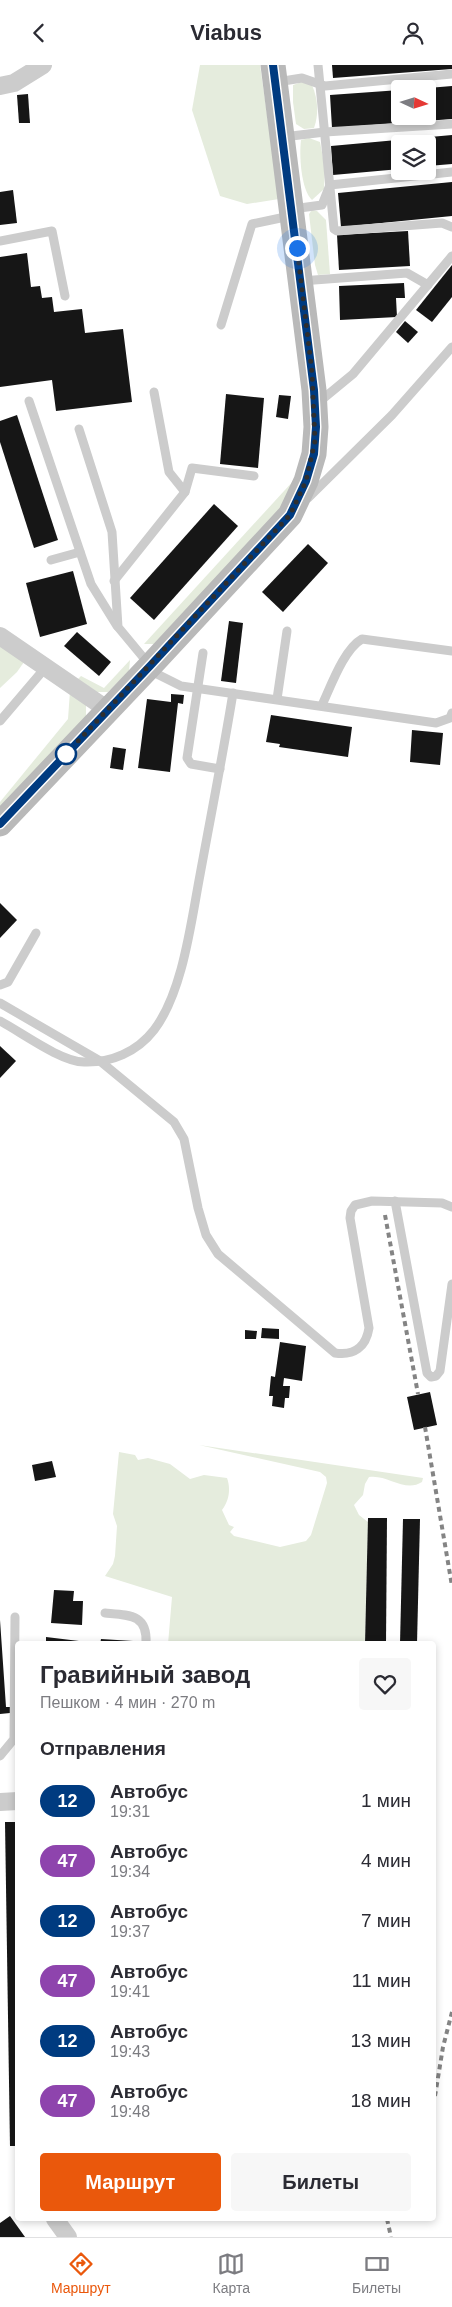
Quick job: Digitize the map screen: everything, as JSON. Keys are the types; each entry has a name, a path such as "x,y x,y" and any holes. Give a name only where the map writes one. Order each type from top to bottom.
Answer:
{"street":[{"path":"0,86 14,83 44,65"},
{"path":"0,824 290,515 300,497 311,464 315,441 315,406 274,74"},
{"path":"0,636 108,711"},
{"path":"0,1802 15,1801"},
{"path":"56,2221 68,2237"}],"lane":[{"path":"318,65 334,229"},
{"path":"274,74 302,78 325,86 452,74"},
{"path":"282,137 325,132 452,125"},
{"path":"330,185 452,172"},
{"path":"330,185 322,205 334,229 337,231 442,223 452,227"},
{"path":"220,325 252,223 322,205"},
{"path":"0,241 52,231 65,296"},
{"path":"315,406 353,374 452,256"},
{"path":"301,281 407,273 428,285"},
{"path":"290,515 392,415 452,347"},
{"path":"154,392 169,472 185,492"},
{"path":"30,401 91,584 118,627 150,666 168,681 181,686 436,723 450,718 452,713"},
{"path":"79,429 112,532 118,627"},
{"path":"114,581 185,492 192,468 254,476"},
{"path":"51,560 80,552"},
{"path":"277,699 287,631"},
{"path":"322,705 348,652 354,643 362,639 452,651"},
{"path":"203,653 187,758 191,764 220,769"},
{"path":"0,721 46,667"},
{"path":"0,1021 70,1060 83,1063 122,1055 139,1045 153,1031 169,1001 187,942 233,693"},
{"path":"0,985 8,982 36,933"},
{"path":"0,1003 100,1061 167,1116 180,1131 184,1139 201,1221 206,1235 218,1254 336,1353 350,1354 357,1351 366,1340 369,1328 351,1211 355,1205 363,1202 395,1201 442,1203 452,1207"},
{"path":"395,1201 427,1373 431,1377 436,1377 440,1371 452,1284"},
{"path":"106,1613 126,1615 138,1619 146,1629 146,1641"},
{"path":"0,1756 14,1739 15,1617"}],"green space":[{"path":"200,65 260,65 279,199 247,204 220,196 192,110"},
{"path":"305,81 312,85 317,101 317,112 314,128 304,129 296,124 293,85"},
{"path":"309,138 320,142 325,169 324,189 312,200 305,189 300,154 301,140"},
{"path":"312,210 317,211 326,220 330,274 318,275 315,265 309,214"},
{"path":"295,479 286,503 154,644 144,644"},
{"path":"0,644 24,662 17,672 0,688"},
{"path":"130,660 129,671 108,692 97,692 78,679 81,676 104,688"},
{"path":"70,691 86,703 86,718 0,811 0,802 68,719"},
{"path":"199,1445 423,1478 422,1482 416,1485 409,1485 382,1478 369,1477 365,1484 363,1495 354,1505 359,1515 368,1522 365,1641 168,1641 172,1597 105,1576 113,1564 115,1556 117,1526 113,1514 119,1452 135,1455 138,1460 148,1458 170,1464 190,1479 204,1475 227,1478 229,1495 222,1510 229,1525 234,1527 230,1532 234,1536 280,1547 306,1541 311,1535 327,1483 326,1477 320,1472"}],"building":[{"path":"332,65 452,65 452,69 333,78"},
{"path":"452,86 452,119 436,120 436,87"},
{"path":"391,91 391,124 332,128 330,95"},
{"path":"28,94 30,123 19,123 17,95"},
{"path":"452,135 452,164 436,165 436,136"},
{"path":"391,141 391,170 333,175 331,146"},
{"path":"452,182 452,216 341,227 338,193"},
{"path":"13,190 17,223 0,225 0,192"},
{"path":"408,231 410,266 339,270 337,235"},
{"path":"27,253 31,287 40,286 42,298 52,297 54,312 82,309 85,333 123,329 132,402 56,411 52,380 0,387 0,257"},
{"path":"452,265 452,297 432,322 416,310"},
{"path":"404,283 405,298 396,298 397,317 340,320 339,286"},
{"path":"405,321 418,332 408,343 396,332"},
{"path":"226,394 264,398 258,468 220,464"},
{"path":"279,395 291,396 288,419 276,417"},
{"path":"17,415 58,540 34,548 0,442 0,421"},
{"path":"214,504 238,526 154,620 130,598"},
{"path":"308,544 328,563 283,612 262,592"},
{"path":"73,571 87,624 40,637 26,583"},
{"path":"229,621 243,623 236,683 221,681"},
{"path":"77,632 111,662 99,676 64,646"},
{"path":"171,694 184,695 183,704 178,703 170,772 138,768 147,699 171,702"},
{"path":"271,715 352,727 348,757 279,747 280,744 266,742"},
{"path":"412,730 443,733 440,765 410,762"},
{"path":"113,747 126,749 123,770 110,768"},
{"path":"0,903 17,920 0,938"},
{"path":"0,1046 16,1061 0,1078"},
{"path":"262,1328 279,1329 279,1339 261,1338"},
{"path":"245,1330 257,1331 256,1339 245,1339"},
{"path":"280,1342 306,1346 302,1381 284,1378 283,1386 290,1386 289,1398 285,1398 284,1408 272,1406 273,1396 269,1396 271,1376 275,1377"},
{"path":"430,1392 437,1425 414,1430 407,1397"},
{"path":"52,1461 56,1477 35,1481 32,1465"},
{"path":"368,1518 387,1518 386,1641 365,1641"},
{"path":"403,1519 420,1519 417,1641 400,1641"},
{"path":"54,1590 74,1591 73,1601 83,1601 82,1625 51,1623"},
{"path":"0,1620 6,1707 10,1707 10,1713 0,1714"},
{"path":"46,1637 79,1641 46,1641"},
{"path":"101,1639 133,1641 101,1641"},
{"path":"5,1822 15,1822 15,2146 10,2146"},
{"path":"10,2216 25,2237 0,2237 0,2223"}],"railway":[{"path":"385,1215 418,1394"},
{"path":"425,1427 452,1586"},
{"path":"436,2090 443,2047 452,2012"},
{"path":"387,2221 391,2237"}],"bus line":[{"name":"12","path":"0,824 290,515 306,481 314,454 316,427 314,390 273,65"}],"route":[{"path":"66,754 290,515 300,497 314,454 316,427 314,390 297,248"}]}
